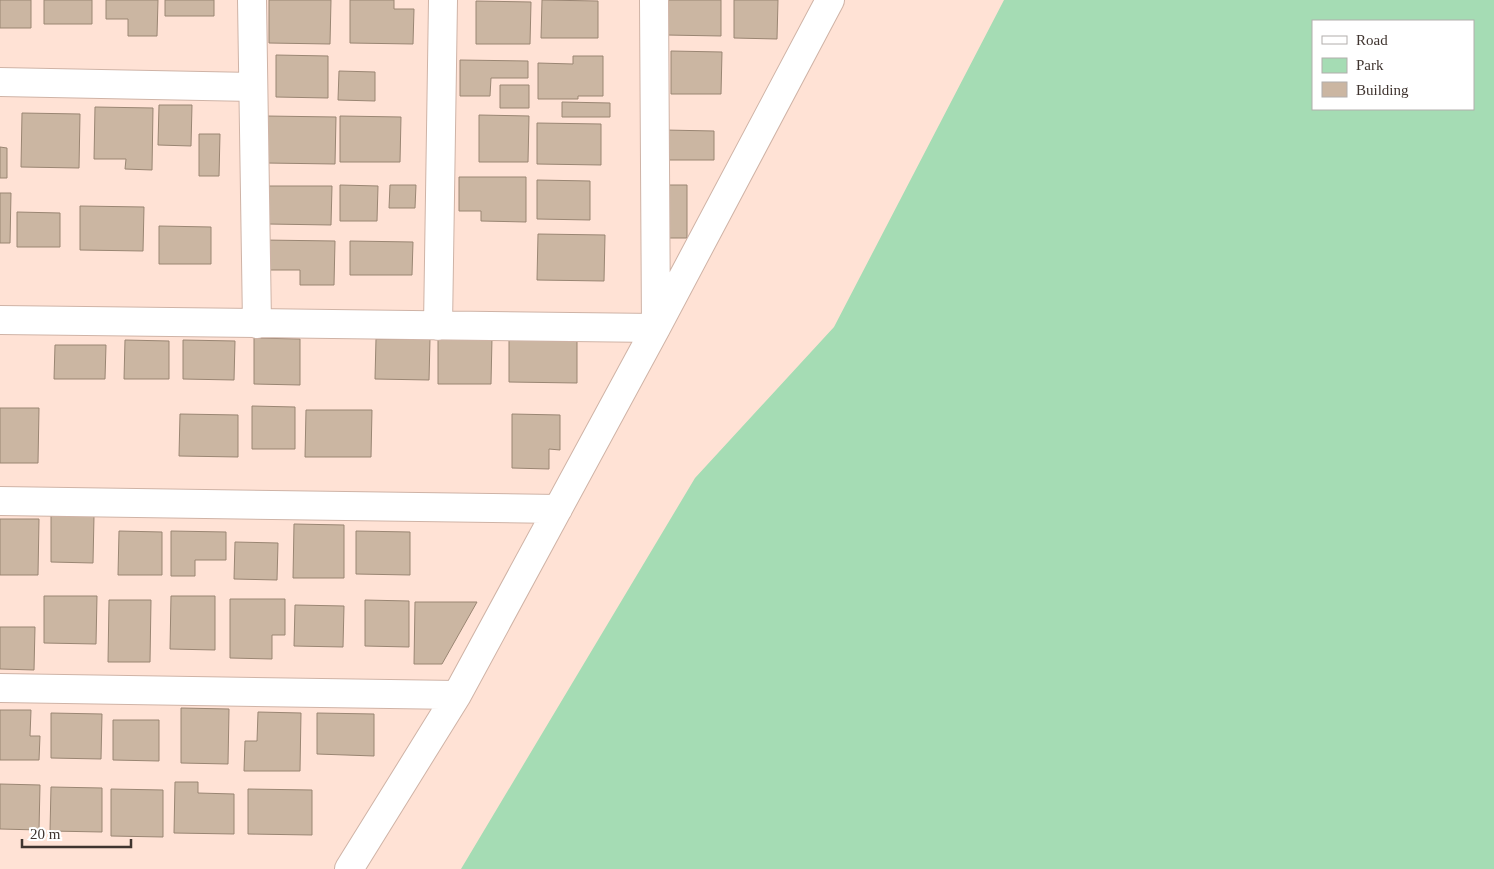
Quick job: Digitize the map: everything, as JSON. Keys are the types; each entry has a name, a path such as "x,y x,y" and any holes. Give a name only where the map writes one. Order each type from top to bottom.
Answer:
{"street":[{"path":"252,0 256,324"},
{"path":"438,326 443,0"},
{"path":"654,0 656,328"},
{"path":"349,869 457,695 656,328 830,0"},
{"path":"0,82 253,86"},
{"path":"0,320 656,328"},
{"path":"0,501 558,509"},
{"path":"0,688 457,695"}],"green space":[{"path":"1004,0 1494,0 1494,869 461,869 695,478 834,327"}],"building":[{"path":"0,0 31,0 31,28 0,28"},
{"path":"44,0 92,0 92,24 44,24"},
{"path":"106,0 158,0 157,36 128,36 128,19 106,19"},
{"path":"165,0 214,0 214,16 165,16"},
{"path":"269,0 331,0 330,44 269,43"},
{"path":"350,0 394,0 394,9 414,9 413,44 350,43"},
{"path":"542,0 598,1 598,38 541,38"},
{"path":"666,0 721,0 721,36 666,35"},
{"path":"734,0 778,0 777,39 734,38"},
{"path":"476,1 531,2 530,44 476,44"},
{"path":"671,51 722,52 721,94 671,94"},
{"path":"276,55 328,56 328,98 276,97"},
{"path":"573,56 603,56 603,96 578,96 578,99 538,99 538,63 573,64"},
{"path":"460,60 528,61 528,78 491,78 490,96 460,96"},
{"path":"339,71 375,72 375,101 338,100"},
{"path":"500,85 529,85 529,108 500,108"},
{"path":"562,102 610,103 610,117 562,117"},
{"path":"159,105 192,105 191,146 158,145"},
{"path":"95,107 153,108 152,170 125,169 126,159 94,159"},
{"path":"22,113 80,114 79,168 21,167"},
{"path":"479,115 529,116 528,162 479,162"},
{"path":"266,116 336,117 335,164 266,163"},
{"path":"340,116 401,117 400,162 340,162"},
{"path":"537,123 601,124 601,165 537,164"},
{"path":"665,130 714,131 714,160 665,160"},
{"path":"199,134 220,134 219,176 199,176"},
{"path":"0,147 7,148 7,178 0,178"},
{"path":"459,177 526,177 526,222 481,221 481,211 459,211"},
{"path":"537,180 590,181 590,220 537,219"},
{"path":"340,185 378,186 377,221 340,221"},
{"path":"390,185 416,185 415,208 389,208"},
{"path":"664,185 687,185 687,238 663,238"},
{"path":"268,186 332,186 331,225 268,224"},
{"path":"0,193 11,193 10,243 0,243"},
{"path":"80,206 144,207 143,251 80,250"},
{"path":"17,212 60,213 60,247 17,247"},
{"path":"159,226 211,227 211,264 159,264"},
{"path":"538,234 605,235 604,281 537,280"},
{"path":"263,240 335,241 334,285 300,285 300,270 263,270"},
{"path":"350,241 413,242 412,275 350,275"},
{"path":"438,337 492,338 491,384 438,384"},
{"path":"254,338 300,339 300,385 254,384"},
{"path":"376,339 430,339 429,380 375,379"},
{"path":"125,340 169,341 169,379 124,379"},
{"path":"183,340 235,341 234,380 183,379"},
{"path":"509,340 577,341 577,383 509,382"},
{"path":"55,345 106,345 105,379 54,379"},
{"path":"252,406 295,407 295,449 252,449"},
{"path":"0,408 39,408 38,463 0,463"},
{"path":"306,410 372,410 371,457 305,457"},
{"path":"180,414 238,415 238,457 179,456"},
{"path":"512,414 560,415 560,450 549,449 549,469 512,468"},
{"path":"51,515 94,516 93,563 51,562"},
{"path":"0,519 39,519 38,575 0,575"},
{"path":"294,524 344,525 344,578 293,578"},
{"path":"119,531 162,532 162,575 118,575"},
{"path":"171,531 226,532 226,560 195,560 195,576 171,576"},
{"path":"356,531 410,532 410,575 356,574"},
{"path":"235,542 278,543 277,580 234,579"},
{"path":"44,596 97,596 96,644 44,643"},
{"path":"171,596 215,596 215,650 170,649"},
{"path":"230,599 285,599 285,635 272,635 272,659 230,658"},
{"path":"109,600 151,600 150,662 108,662"},
{"path":"365,600 409,601 409,647 365,646"},
{"path":"415,602 477,602 442,664 414,664"},
{"path":"295,605 344,606 343,647 294,646"},
{"path":"0,627 35,627 34,670 0,669"},
{"path":"181,708 229,709 228,764 181,763"},
{"path":"0,710 31,710 30,736 40,736 39,760 0,760"},
{"path":"258,712 301,713 300,771 244,771 245,741 257,741"},
{"path":"51,713 102,714 101,759 51,758"},
{"path":"317,713 374,714 374,756 317,754"},
{"path":"113,720 159,720 159,761 113,760"},
{"path":"175,782 198,782 198,793 234,794 234,834 174,833"},
{"path":"0,784 40,785 39,830 0,829"},
{"path":"51,787 102,788 102,832 50,831"},
{"path":"111,789 163,790 163,837 111,836"},
{"path":"248,789 312,790 312,835 248,834"}]}
